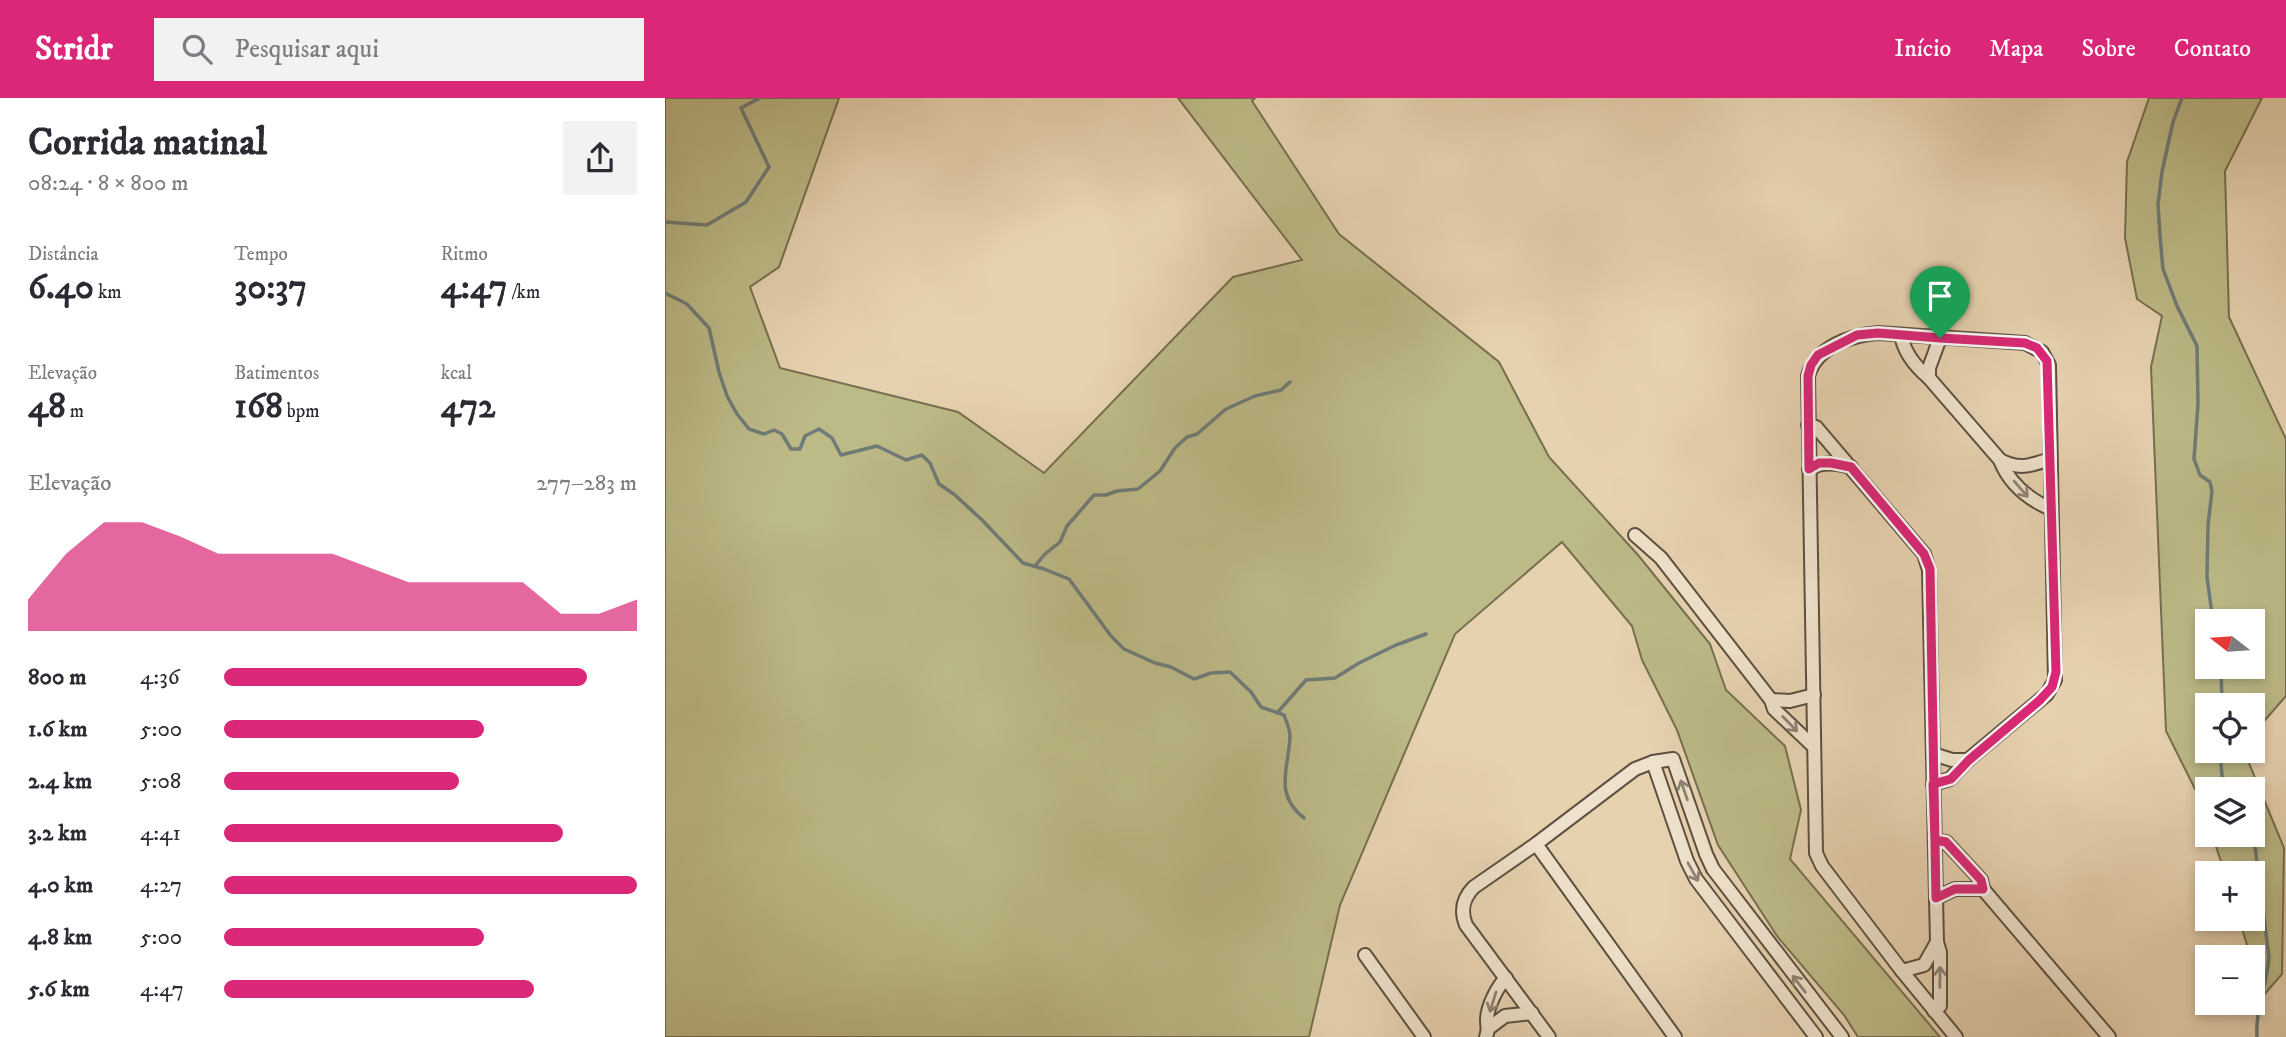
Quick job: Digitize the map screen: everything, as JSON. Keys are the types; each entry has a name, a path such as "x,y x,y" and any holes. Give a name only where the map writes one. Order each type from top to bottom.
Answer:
{"street":[{"path":"1933,784 1951,779 1969,760 2047,694 2055,680 2049,365 2042,352 2025,343 1878,333 1857,335 1818,355 1808,376 1816,853 1822,866 1902,971 1957,1037"},
{"path":"1901,335 1903,347 1921,371 2000,460 2004,470 2030,500 2050,509"},
{"path":"1930,378 1930,368 1940,338"},
{"path":"1808,425 1816,427 1851,467 1924,554 1930,569 1937,942 1940,952 1940,1006 1934,1011"},
{"path":"2000,460 2011,466 2025,468 2050,459"},
{"path":"1809,469 1819,463 1851,467"},
{"path":"1635,536 1661,558 1771,699 1774,709 1813,746"},
{"path":"1771,699 1790,701 1814,695"},
{"path":"1933,754 1952,760 1969,760"},
{"path":"1549,1037 1466,925 1464,902 1474,887 1537,844 1635,769 1653,762 1673,759 1713,869 1842,1037"},
{"path":"1653,762 1687,861 1696,879 1816,1037"},
{"path":"1935,840 1946,842 1981,880 1983,889 2109,1037"},
{"path":"1537,844 1675,1037"},
{"path":"1936,898 1955,889 1983,889"},
{"path":"1902,971 1924,965 1937,942"},
{"path":"1365,955 1424,1037"},
{"path":"1488,1033 1487,1020 1497,987 1506,978"},
{"path":"1488,1033 1505,1016 1532,1013"}],"shaded area":[{"path":"665,98 839,98 779,267 750,287 780,368 958,412 1044,473 1233,277 1302,260 1178,98 1255,98 1252,101 1339,234 1499,362 1549,457 1638,555 1710,644 1726,690 1785,746 1801,810 1790,859 1940,1037 1858,1037 1844,1015 1777,936 1718,845 1677,730 1642,660 1632,626 1562,542 1455,634 1340,905 1309,1037 665,1037"},
{"path":"2149,98 2262,98 2225,171 2229,317 2286,439 2286,696 2265,720 2265,693 2195,693 2195,763 2249,763 2255,777 2195,777 2195,789 2166,731 2151,367 2162,316 2137,299 2125,238 2127,162"},
{"path":"2265,802 2284,848 2282,974 2265,994 2265,945 2247,945 2243,931 2265,931 2265,861 2221,861 2216,847 2265,847"}],"waterway":[{"path":"665,222 707,225 746,202 769,167 741,108 760,98"},
{"path":"2182,98 2173,122 2158,204 2163,269 2177,306 2197,346 2198,404 2194,459 2200,475 2210,482 2212,491 2207,577 2211,609"},
{"path":"665,293 687,304 709,328 727,396 749,429 764,434 774,430 782,434 791,449 800,449 805,436 819,429 832,438 841,455 877,446 906,460 922,455 930,463 939,484 982,520 1023,563 1069,579 1111,636 1124,649 1194,679 1211,673 1230,672 1251,692 1261,707 1284,715 1290,736 1286,790 1294,809 1304,818"},
{"path":"1035,566 1060,542 1067,526 1094,495 1138,489 1160,471 1175,448 1187,437 1197,434 1226,409 1255,396 1281,390 1290,382"},
{"path":"1277,713 1306,680 1335,678 1396,645 1426,634"},
{"path":"2221,679 2222,693"},
{"path":"2221,763 2223,777"},
{"path":"2255,847 2269,957 2257,1037"}],"route":[{"path":"1940,338 1878,333 1857,335 1818,355 1808,376 1809,469 1819,463 1851,467 1924,554 1930,569 1933,784 1936,898 1955,889 1983,889 1981,880 1946,842 1935,840 1933,784 1951,779 1969,760 2047,694 2055,680 2056,672 2050,509 2049,365 2042,352 2025,343 1940,338"}]}
